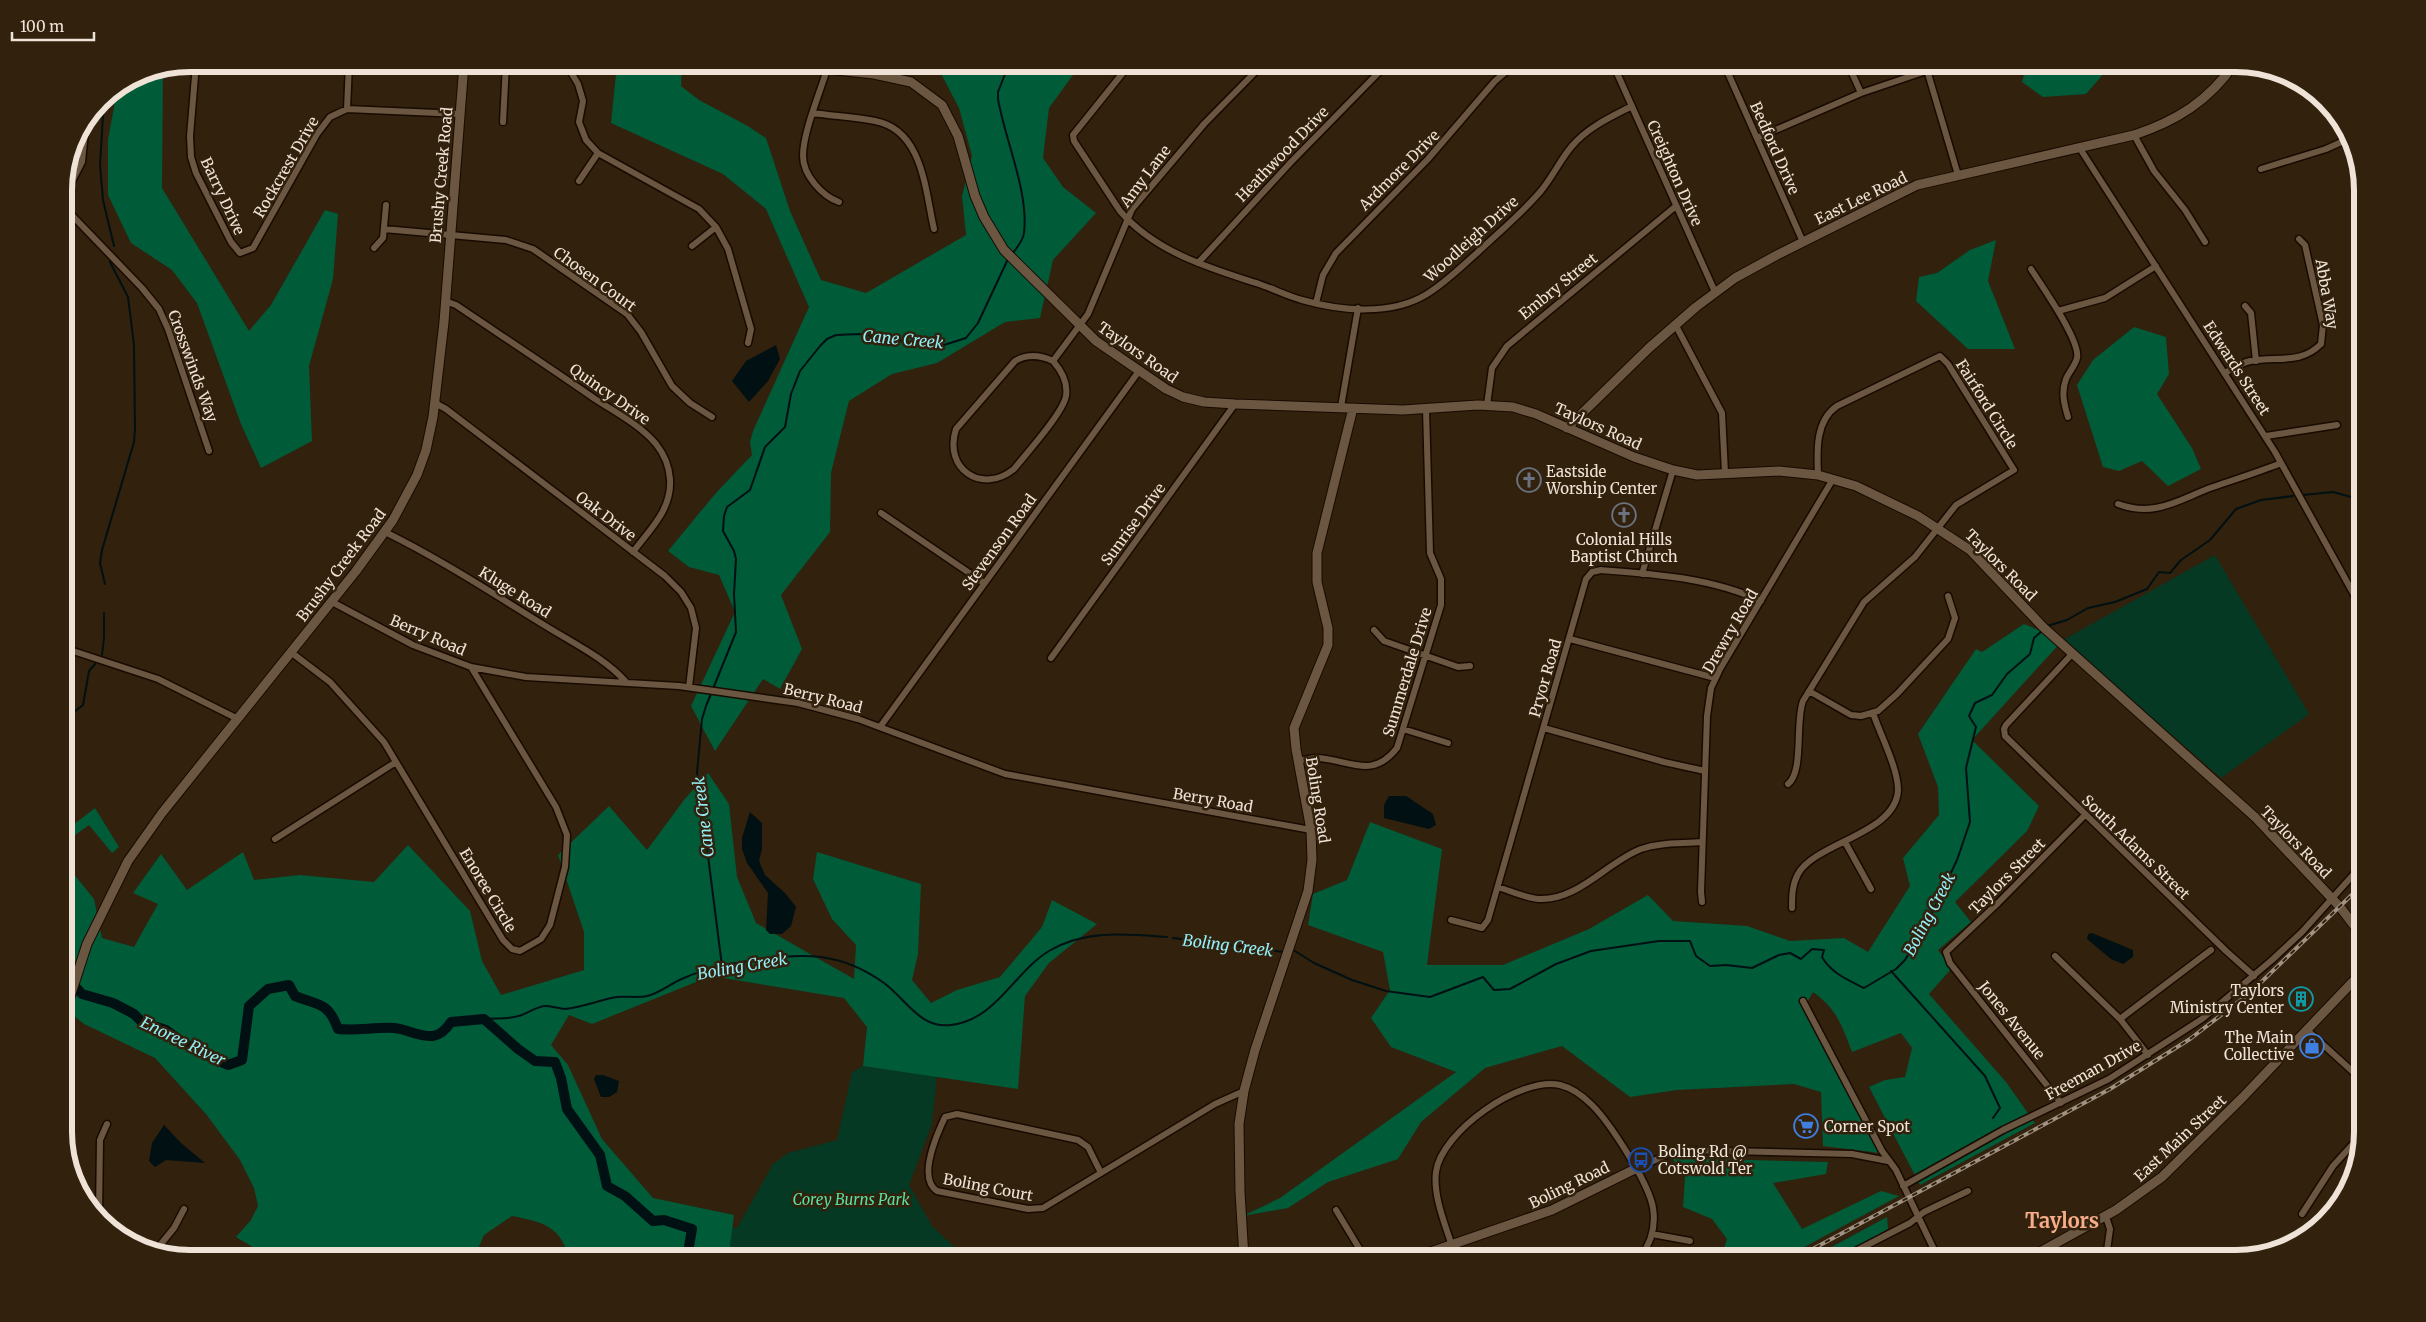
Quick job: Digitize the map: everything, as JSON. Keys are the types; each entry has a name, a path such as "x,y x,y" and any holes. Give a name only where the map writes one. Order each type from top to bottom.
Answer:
{"street":[{"name":"Barry Drive","path":"195,72 190,136 193,166 236,250 242,253 250,251 257,241"},
{"path":"349,72 347,110 460,114"},
{"name":"Brushy Creek Road","path":"73,987 87,944 128,861 162,813 292,654 385,532 422,464 435,403 463,72"},
{"path":"503,122 506,72"},
{"path":"571,72 578,84 583,101 579,122 586,140 598,153 699,209 716,227 728,249 751,329 748,343"},
{"path":"826,72 804,143 802,157 806,172 828,198 839,202"},
{"name":"Taylors Road","path":"855,72 911,82 942,105 958,136 975,196 984,217 1012,260 1096,341 1166,389 1183,397 1204,402 1341,408 1426,409 1487,405 1522,409 1634,457 1673,470 1697,475 1779,471 1818,475 1834,479 1881,496 1938,527 1970,550 2043,627 2256,818 2331,898 2354,926"},
{"path":"1123,72 1075,130 1073,138 1096,177 1128,220"},
{"name":"Amy Lane","path":"1053,361 1088,314 1128,220 1142,196 1180,150 1255,72"},
{"name":"Heathwood Drive","path":"1198,263 1291,162 1379,72"},
{"name":"Ardmore Drive","path":"1316,303 1323,275 1336,253 1450,136 1496,81 1506,72"},
{"name":"Creighton Drive","path":"1617,72 1715,292"},
{"name":"Bedford Drive","path":"1728,72 1803,242"},
{"path":"1852,72 1861,93"},
{"path":"1757,138 1861,93 1921,72"},
{"path":"1928,72 1958,175"},
{"name":"East Lee Road","path":"1567,428 1675,324 1715,292 1754,267 1908,189 1958,175 2134,135 2164,123 2194,107 2219,84 2228,72"},
{"name":"Woodleigh Drive","path":"1128,220 1160,245 1198,263 1316,303 1382,309 1400,306 1418,299 1436,288 1524,209 1541,190 1578,140 1597,125 1632,106"},
{"name":"Rockcrest Drive","path":"257,241 322,126 333,114 347,110"},
{"path":"813,113 876,121 891,127 903,136 913,148 919,162 934,229"},
{"path":"2134,135 2154,171 2185,210 2205,242"},
{"path":"74,178 82,162 84,138"},
{"path":"2261,169 2326,149 2342,142"},
{"name":"Edwards Street","path":"2079,148 2266,436 2353,594"},
{"path":"579,181 598,153"},
{"path":"374,248 382,240 386,205"},
{"name":"Embry Street","path":"1487,405 1492,368 1506,346 1676,206"},
{"name":"Crosswinds Way","path":"73,216 136,281 159,309 168,329 210,451"},
{"path":"692,246 716,227"},
{"name":"Chosen Court","path":"384,229 506,240 525,246 615,305 636,324 672,386 690,403 712,417"},
{"name":"Abba Way","path":"2225,372 2241,364 2256,361 2299,358 2307,355 2321,344 2323,325 2306,245 2299,240"},
{"path":"2058,311 2105,298 2156,266"},
{"path":"2031,269 2058,311 2074,343 2077,356 2066,381 2063,400 2068,417"},
{"name":"Quincy Drive","path":"445,301 456,305 558,373 642,431 656,444 669,471 668,499 660,518 633,552"},
{"path":"2245,306 2251,313 2256,361"},
{"path":"1341,408 1358,308"},
{"path":"1675,324 1722,413 1725,474"},
{"path":"1023,356 1032,356 1053,361 1062,375 1066,395 1053,419 1014,469 1006,475 992,480 982,480 971,476 962,469 954,455 953,438 956,429 1015,361 1023,356"},
{"name":"Fairford Circle","path":"1818,475 1819,437 1829,412 1846,401 1940,356 1948,364 2014,470 1956,505 1938,527"},
{"name":"Stevenson Road","path":"880,727 1139,371"},
{"name":"Oak Drive","path":"435,403 446,409 674,585 691,608 696,634 689,688"},
{"name":"Sunrise Drive","path":"1051,658 1235,404"},
{"name":"Boling Road","path":"1244,1250 1238,1134 1244,1091 1266,1015 1306,900 1312,860 1311,830 1294,734 1295,722 1323,659 1329,636 1317,582 1318,548 1353,408"},
{"name":"Summerdale Drive","path":"1298,760 1318,758 1362,767 1377,765 1389,758 1397,748 1441,605 1441,579 1430,553 1426,409"},
{"path":"2266,436 2337,425"},
{"path":"2118,504 2140,509 2168,506 2200,491 2253,475 2281,463"},
{"path":"1642,574 1673,470"},
{"name":"Drewry Road","path":"1702,902 1702,842 1707,716 1711,688 1715,678 1834,479"},
{"path":"881,513 984,583"},
{"path":"1788,784 1796,773 1800,712 1809,691 1864,602 1915,558 1938,527"},
{"name":"Kluge Road","path":"385,532 424,551 576,645 616,672 626,682"},
{"name":"Pryor Road","path":"1451,920 1480,928 1484,927 1488,920 1589,574 1601,570 1718,584 1761,601"},
{"path":"1809,691 1847,714 1861,716 1873,713 1897,694 1948,639 1955,618 1948,596"},
{"name":"Berry Road","path":"332,602 413,645 471,667 526,677 626,682 705,689 807,705 880,727 977,765 1017,777 1311,830"},
{"path":"1374,630 1384,641 1458,667 1470,666"},
{"path":"1570,639 1715,678"},
{"path":"73,651 158,679 238,719"},
{"name":"South Adams Street","path":"2073,653 2006,725 2003,734 2226,952 2254,976"},
{"name":"Enoree Circle","path":"292,654 330,682 384,742 508,946 520,951 541,939 550,925 567,852 566,830 556,807 471,667"},
{"path":"1792,908 1793,890 1801,870 1816,858 1845,842 1886,815 1897,797 1896,775 1873,713"},
{"path":"1544,728 1664,762 1705,771"},
{"path":"1403,729 1448,742"},
{"path":"275,839 396,762"},
{"name":"Taylors Street","path":"1946,952 1998,904 2085,815"},
{"path":"1498,887 1533,898 1554,897 1579,887 1642,849 1664,844 1702,842"},
{"path":"1845,842 1871,889"},
{"name":"Freeman Drive","path":"1903,1186 2002,1130 2109,1079 2215,1010 2302,932 2354,874"},
{"path":"2120,1019 2211,950"},
{"name":"Jones Avenue","path":"1946,952 1950,963 2061,1103"},
{"path":"2055,956 2120,1019 2148,1055"},
{"name":"East Main Street","path":"2044,1250 2106,1217 2150,1187 2174,1166 2354,981"},
{"path":"1803,1001 1888,1161 1896,1170 1917,1218 1934,1250"},
{"path":"2307,1030 2354,1073"},
{"path":"1452,1246 1436,1188 1436,1172 1441,1156 1449,1141 1460,1130 1496,1103 1520,1090 1537,1085 1553,1084 1567,1087 1580,1095 1602,1117 1635,1169 1652,1203 1652,1234 1644,1250"},
{"name":"Boling Court","path":"1101,1173 1088,1147 1078,1140 957,1114 945,1117 938,1131 928,1173 930,1185 937,1191 1032,1209 1048,1205 1101,1173 1215,1104 1244,1091"},
{"path":"99,1206 100,1140 107,1124"},
{"path":"2302,1214 2333,1166 2352,1145"},
{"name":"Boling Road","path":"1439,1250 1552,1210 1635,1169 1669,1154 1686,1150 1852,1154 1888,1161"},
{"path":"1857,1250 1968,1191"},
{"path":"160,1245 174,1228 184,1209"},
{"path":"1336,1210 1360,1250"},
{"path":"2106,1217 2110,1229 2107,1250"},
{"path":"1652,1234 1690,1242"}],"green space":[{"path":"616,72 682,72 681,86 699,100 766,138 790,211 821,280 866,293 966,235 962,196 972,156 959,108 940,72 1075,72 1049,108 1043,158 1063,187 1096,213 1053,260 1040,318 1005,322 937,363 892,374 849,401 831,473 830,532 781,595 802,649 780,689 763,679 715,751 691,706 735,612 719,575 689,567 668,551 715,494 752,455 750,442 753,431 809,307 766,209 723,174 611,123"},
{"path":"2025,72 2105,72 2086,94 2043,97 2022,82"},
{"path":"163,76 162,188 249,331 271,305 325,210 338,214 333,279 309,366 312,441 261,468 241,424 197,303 172,270 131,243 108,195 108,140 115,100 131,88 145,81"},
{"path":"1996,240 1988,281 2015,349 1968,349 1916,301 1919,277 1937,273 1970,250"},
{"path":"2134,327 2166,337 2169,374 2157,394 2192,448 2201,469 2168,486 2142,461 2119,471 2103,467 2077,385 2093,360"},
{"path":"2215,555 2309,714 2221,778 2063,640"},
{"path":"2024,624 2063,640 1972,740 2039,806 2027,831 1955,902 1971,922 1938,950 1952,968 1929,994 2006,1082 2035,1123 1920,1185 1869,1087 1885,1080 1905,1077 1912,1048 1901,1033 1852,1052 1838,1019 1828,1005 1813,992 1804,1007 1880,1153 1823,1146 1821,1092 1794,1084 1677,1090 1630,1097 1562,1046 1485,1068 1421,1122 1398,1159 1328,1182 1288,1208 1243,1216 1280,1198 1456,1072 1391,1047 1371,1018 1390,990 1383,952 1308,925 1313,894 1347,880 1370,822 1442,849 1427,965 1503,965 1589,929 1648,895 1673,921 1747,926 1790,941 1844,938 1868,952 1910,886 1903,858 1939,815 1938,787 1918,734 1976,649 1982,652"},
{"path":"708,773 729,804 737,877 756,923 854,979 856,945 832,919 813,879 817,852 921,884 918,954 912,980 931,1003 957,990 1000,977 1042,927 1052,900 1097,924 1049,963 1025,996 1018,1089 863,1066 867,1027 844,998 711,976 592,1024 569,1015 551,1045 568,1065 602,1139 653,1198 734,1215 729,1250 566,1250 561,1238 548,1227 532,1220 512,1216 484,1235 477,1250 258,1250 236,1237 251,1220 258,1206 254,1188 240,1160 206,1114 155,1058 84,1024 73,1015 73,873 94,899 102,938 134,947 158,904 133,893 161,854 187,890 243,852 254,880 300,875 374,882 408,845 470,911 482,961 501,995 584,970 584,932 558,855 609,806 647,850 684,800"},
{"path":"95,808 119,847 112,853 89,825 73,837 73,825"},
{"name":"Corey Burns Park","path":"863,1066 937,1076 932,1124 909,1185 932,1226 958,1250 580,1250 569,1231 606,1178 688,1221 737,1228 773,1164 788,1153 837,1140 852,1072"},
{"path":"1672,1158 1828,1162 1826,1174 1773,1183 1802,1229 1881,1191 1899,1196 1799,1250 1724,1250 1727,1239 1712,1219 1683,1207 1685,1177"},
{"path":"1887,1217 1888,1229 1850,1250 1826,1250"}],"shaded area":[{"path":"776,345 780,359 768,381 749,402 732,381 746,361"},
{"path":"1389,796 1406,796 1433,814 1436,825 1429,829 1384,818 1384,805"},
{"path":"750,812 762,823 762,849 759,861 765,875 786,894 796,907 791,926 782,934 770,934 766,930 768,893 747,863 742,849 742,838"},
{"path":"2092,933 2133,950 2133,957 2123,964 2111,959 2087,939 2088,934"},
{"path":"596,1075 603,1075 619,1081 617,1092 609,1097 601,1097 594,1079"},
{"path":"164,1125 181,1143 205,1163 166,1160 155,1167 149,1161 152,1143"}],"waterway":[{"name":"Cane Creek","path":"1006,72 998,92 998,99 1020,183 1025,217 1023,236 1020,244 1012,254"},
{"path":"103,112 100,165 103,200 114,246"},
{"name":"Cane Creek","path":"722,966 707,848 703,837 697,773 702,719 736,632 734,594 736,559 734,551 723,531 727,507 750,490 765,447 785,427 791,394 800,371 827,339 836,335 859,334 928,345 944,345 966,338 978,323 1008,259"},
{"path":"105,584 100,563 102,550 134,442 135,429 134,345 128,297 110,262"},
{"name":"Boling Creek","path":"2303,495 2333,492 2353,498"},
{"name":"Boling Creek","path":"2047,626 2067,620 2088,608 2115,602 2147,589 2159,572 2170,573 2181,560 2210,540 2236,509 2261,500 2293,496"},
{"path":"102,655 104,613"},
{"name":"Boling Creek","path":"1295,951 1314,963 1352,980 1386,991 1430,997 1483,977 1494,990 1510,989 1556,964 1591,951 1659,941 1690,941 1696,956 1710,966 1726,965 1752,968 1779,955 1790,953 1801,959 1812,949 1824,950 1822,957 1830,967 1840,975 1864,988 1896,969 1905,960 1927,923 1957,860 1970,822 1966,768 1976,727 1969,716 1975,703 1992,695 2007,674 2030,654 2034,638 2042,631"},
{"path":"73,713 83,705 89,671 95,664"},
{"name":"Boling Creek","path":"484,1019 518,1016 542,1006 565,1009 617,997 647,996 684,978 714,968 752,960 806,956 829,958 862,970 884,983 922,1018 940,1025 951,1025 967,1021 993,1005 1037,960 1063,944 1077,939 1106,935 1122,934 1167,937"},
{"name":"Boling Creek","path":"1173,938 1283,952"},
{"path":"1891,971 1985,1076 2000,1108 1993,1118"},
{"name":"Enoree River","path":"73,984 82,994 113,1003 134,1014 142,1022 166,1030 190,1047 228,1065 242,1060 249,1006 268,989 289,985 295,996 327,1009 338,1029 394,1028 433,1036 441,1033 451,1022 484,1019 518,1049 535,1061 555,1062 561,1078 567,1109 600,1155 607,1186 625,1196 653,1221 664,1220 692,1229 688,1250"}],"railway":[{"path":"1811,1250 2110,1089 2190,1039 2251,992 2354,893"}],"place":[{"name":"Eastside Worship Center","path":"1529,480"},
{"name":"Colonial Hills Baptist Church","path":"1624,515"},
{"name":"Taylors Ministry Center","path":"2301,999"},
{"name":"The Main Collective","path":"2312,1046"},
{"name":"Corner Spot","path":"1806,1126"},
{"name":"Boling Rd @ Cotswold Ter","path":"1641,1160"}],"district":[{"name":"Taylors","path":"2062,1220"}]}
